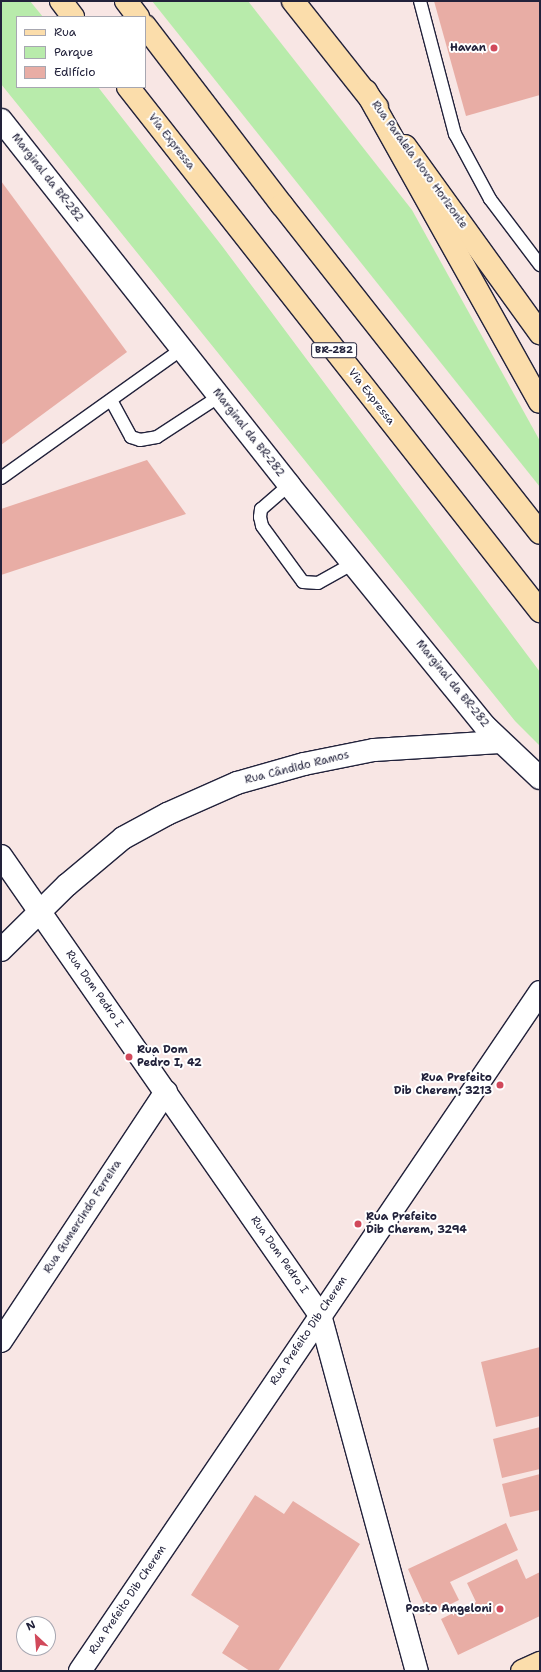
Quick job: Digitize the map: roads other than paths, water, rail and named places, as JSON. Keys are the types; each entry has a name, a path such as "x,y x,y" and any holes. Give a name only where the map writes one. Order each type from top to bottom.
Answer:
{"main road":[{"path":"61,1 73,16"},
{"path":"126,1 137,16"},
{"name":"Rua Paralela Novo Horizonte","path":"301,6 366,91 540,333"},
{"path":"146,27 282,206 540,533"},
{"name":"Via Expressa","path":"129,88 540,611"},
{"path":"366,91 540,402"},
{"path":"522,1671 540,1663"}],"street":[{"name":"Marginal da BR-282","path":"1,120 289,485 500,742"},
{"path":"500,742 540,778"},
{"name":"Rua Cândido Ramos","path":"1,950 67,885 123,838 167,814 237,783 304,764 374,750 500,742"},
{"name":"Rua Dom Pedro I","path":"1,856 320,1315 417,1671"},
{"name":"Rua Prefeito Dib Cherem","path":"80,1671 540,992"},
{"name":"Rua Gumercindo Ferreira","path":"1,1341 166,1092"},
{"path":"94,1649 101,1671"}],"lane":[{"path":"420,1 455,134 490,199 540,265"},
{"path":"1,478 182,349"},
{"path":"111,400 131,437 140,440 157,437 220,396"},
{"path":"289,485 261,509 260,517 262,526 303,582 318,583 354,563"}],"place":[{"name":"Havan","path":"494,48"},
{"name":"Rua Dom Pedro I, 42","path":"129,1057"},
{"name":"Rua Prefeito Dib Cherem, 3213","path":"500,1085"},
{"name":"Rua Prefeito Dib Cherem, 3294","path":"358,1224"},
{"name":"Posto Angeloni","path":"500,1609"}]}
